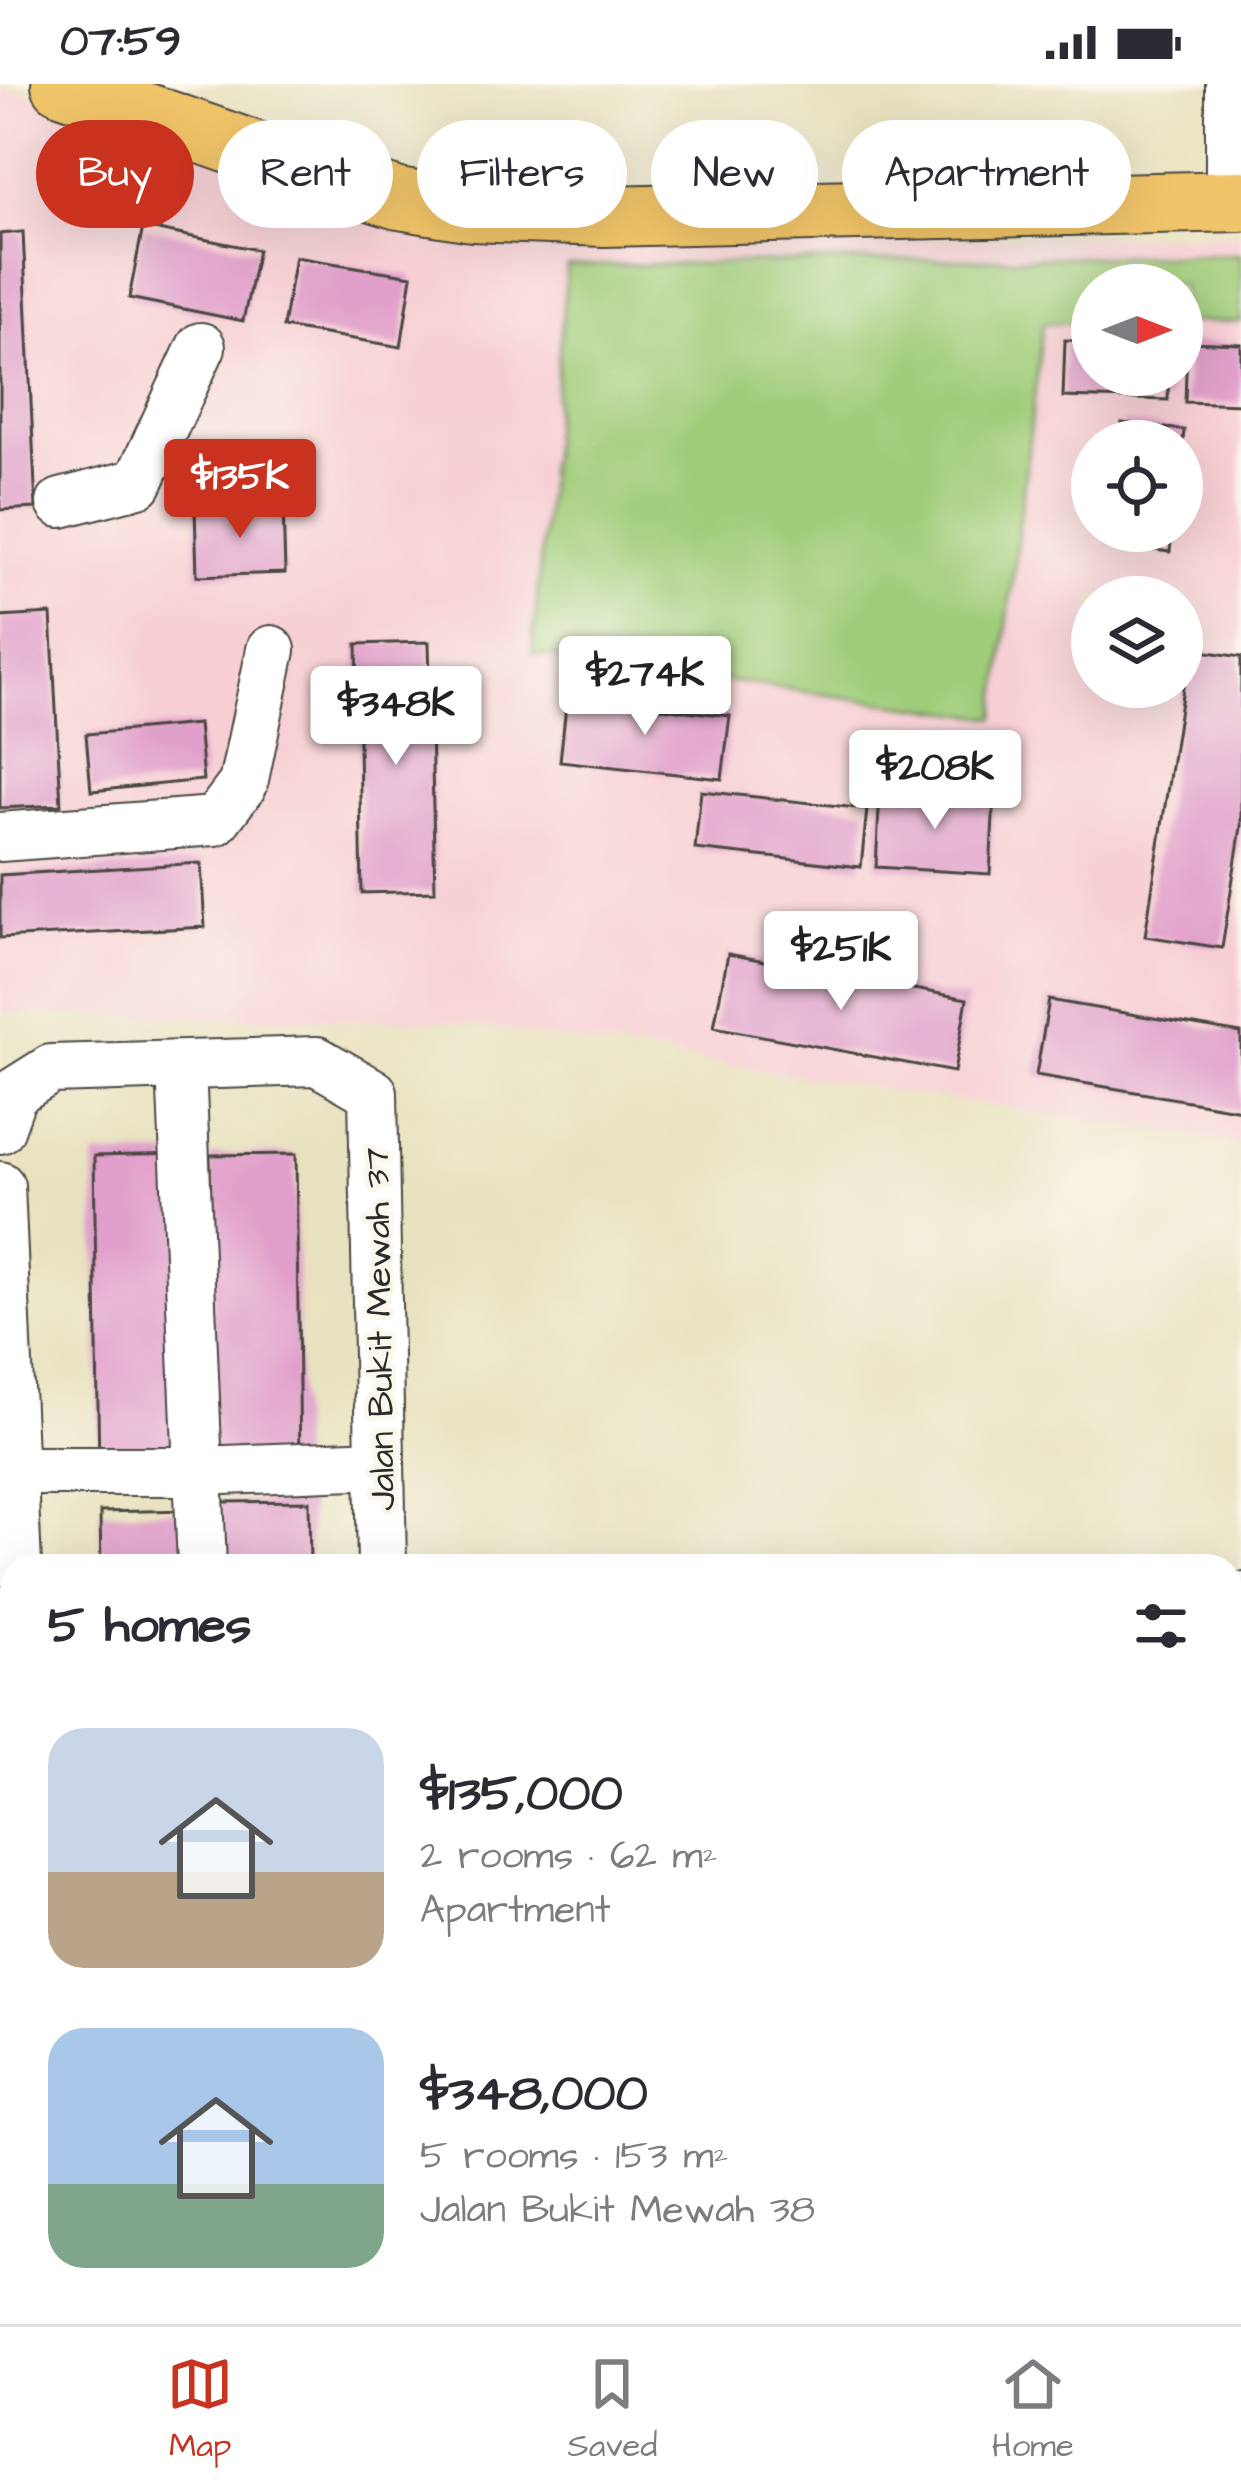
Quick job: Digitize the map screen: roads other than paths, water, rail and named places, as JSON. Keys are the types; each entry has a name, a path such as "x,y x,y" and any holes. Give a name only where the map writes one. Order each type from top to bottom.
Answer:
{"main road":[{"path":"62,84 149,94 406,174 473,184 548,187 1017,173 1237,183"}],"street":[{"path":"1230,84 1237,183"},
{"path":"61,503 138,483 202,347"},
{"path":"0,837 215,821 243,784 271,650"},
{"name":"Jalan Bukit Mewah 37","path":"181,1066 317,1061 373,1093 382,1554"},
{"path":"0,1129 14,1093 51,1070 181,1066 202,1554"},
{"path":"0,1186 16,1554"},
{"path":"13,1471 380,1464"}]}
